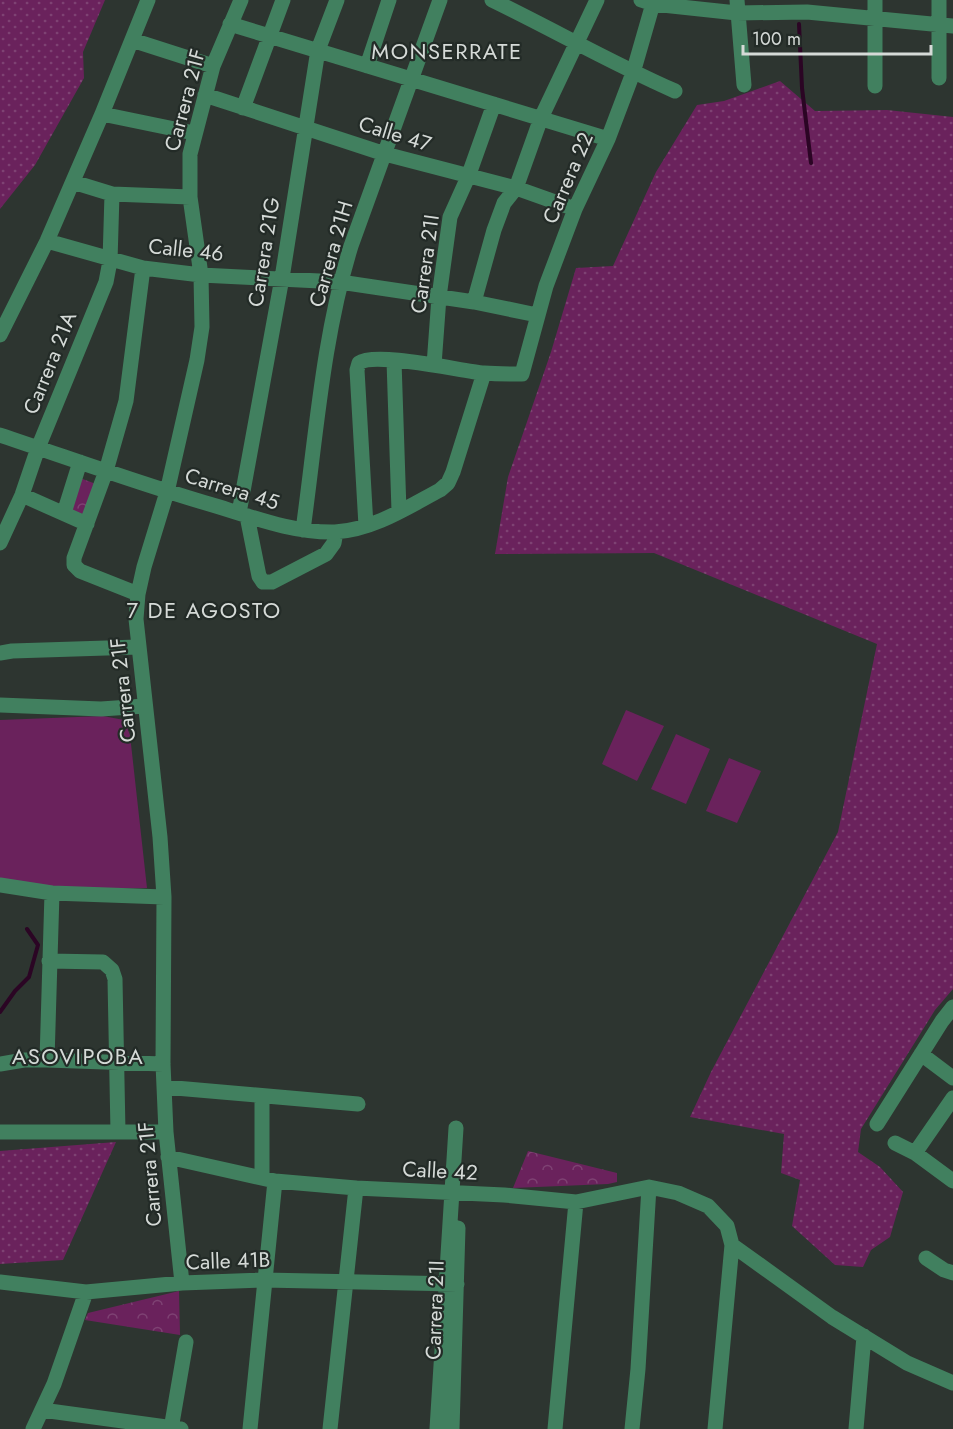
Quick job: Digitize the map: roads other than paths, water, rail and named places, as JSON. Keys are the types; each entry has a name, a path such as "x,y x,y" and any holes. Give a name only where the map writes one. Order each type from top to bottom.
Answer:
{"street":[{"path":"0,335 47,241 148,0"},
{"name":"Carrera 21F","path":"182,1283 166,1132 163,1064 164,897 156,793 136,619 138,594 144,567 167,492 197,360 202,327 201,275 190,197 190,154 213,66 241,0"},
{"path":"243,108 283,0"},
{"name":"Carrera 21G","path":"243,515 318,50 337,0"},
{"path":"367,66 389,0"},
{"name":"Carrera 21H","path":"303,530 340,282 440,0"},
{"path":"492,0 578,43 633,74 675,92"},
{"path":"474,302 504,203 516,188 541,118 597,0"},
{"path":"875,0 875,86"},
{"path":"939,0 946,25 939,78"},
{"path":"650,1 737,6 946,25"},
{"name":"Carrera 22","path":"484,373 522,374 537,315 575,209 608,138 633,74 650,1"},
{"path":"737,6 744,85"},
{"path":"230,24 608,138"},
{"path":"132,40 213,66"},
{"name":"Calle 47","path":"205,95 385,154 516,188 575,209"},
{"name":"Carrera 21I","path":"434,365 439,297 450,217 468,177 494,104"},
{"path":"102,114 194,133"},
{"path":"73,182 112,194 190,197"},
{"name":"Carrera 21A","path":"0,543 22,495 38,448 106,282 110,261 112,194"},
{"name":"Calle 46","path":"47,241 110,261 143,268 201,275 340,282 474,302 537,315"},
{"path":"138,594 80,571 74,565 74,558 106,471 126,401 143,268"},
{"path":"366,526 357,370 359,363 364,359 394,361 484,373"},
{"path":"394,361 399,511"},
{"name":"Carrera 45","path":"0,435 167,492 276,525 303,530 336,532 366,526 440,490 448,483 484,373"},
{"path":"64,513 80,462"},
{"path":"22,495 87,524"},
{"path":"243,515 263,582 272,582 326,554 332,549 336,532"},
{"path":"0,653 138,648"},
{"path":"0,705 91,709 145,706"},
{"path":"0,885 52,893 164,897"},
{"path":"47,1060 52,893"},
{"path":"49,961 103,962 112,970 115,979 118,1132"},
{"path":"877,1124 953,1007"},
{"path":"921,1054 953,1078"},
{"path":"0,1064 24,1060 47,1060 163,1064"},
{"path":"164,1087 358,1104"},
{"path":"250,1429 264,1280 269,1180 262,1096"},
{"path":"915,1153 953,1098"},
{"name":"Carrera 21I","path":"437,1429 459,1214 453,1193 456,1128"},
{"path":"0,1132 166,1132"},
{"path":"895,1143 915,1153 953,1181"},
{"name":"Calle 42","path":"168,1157 269,1180 356,1188 504,1195 576,1202 649,1187 678,1193 708,1206 727,1227 732,1245"},
{"path":"632,1429 649,1187"},
{"path":"330,1429 356,1188"},
{"path":"555,1429 576,1202"},
{"path":"732,1245 832,1317 907,1363 953,1383"},
{"path":"715,1429 732,1245"},
{"path":"926,1258 953,1273"},
{"name":"Calle 41B","path":"0,1282 86,1292 182,1283 264,1280 452,1284"},
{"name":"Carrera 21I","path":"452,1284 452,1429"},
{"path":"33,1429 58,1374 86,1292"},
{"path":"856,1429 864,1336"},
{"path":"42,1410 174,1429 186,1341"}],"waterway":[{"path":"799,24 802,88 811,163"},
{"path":"0,1012 15,991 29,977 38,945 27,929"}],"district":[{"name":"MONSERRATE","path":"447,51"},
{"name":"7 DE AGOSTO","path":"204,610"},
{"name":"ASOVIPOBA","path":"78,1056"}]}
